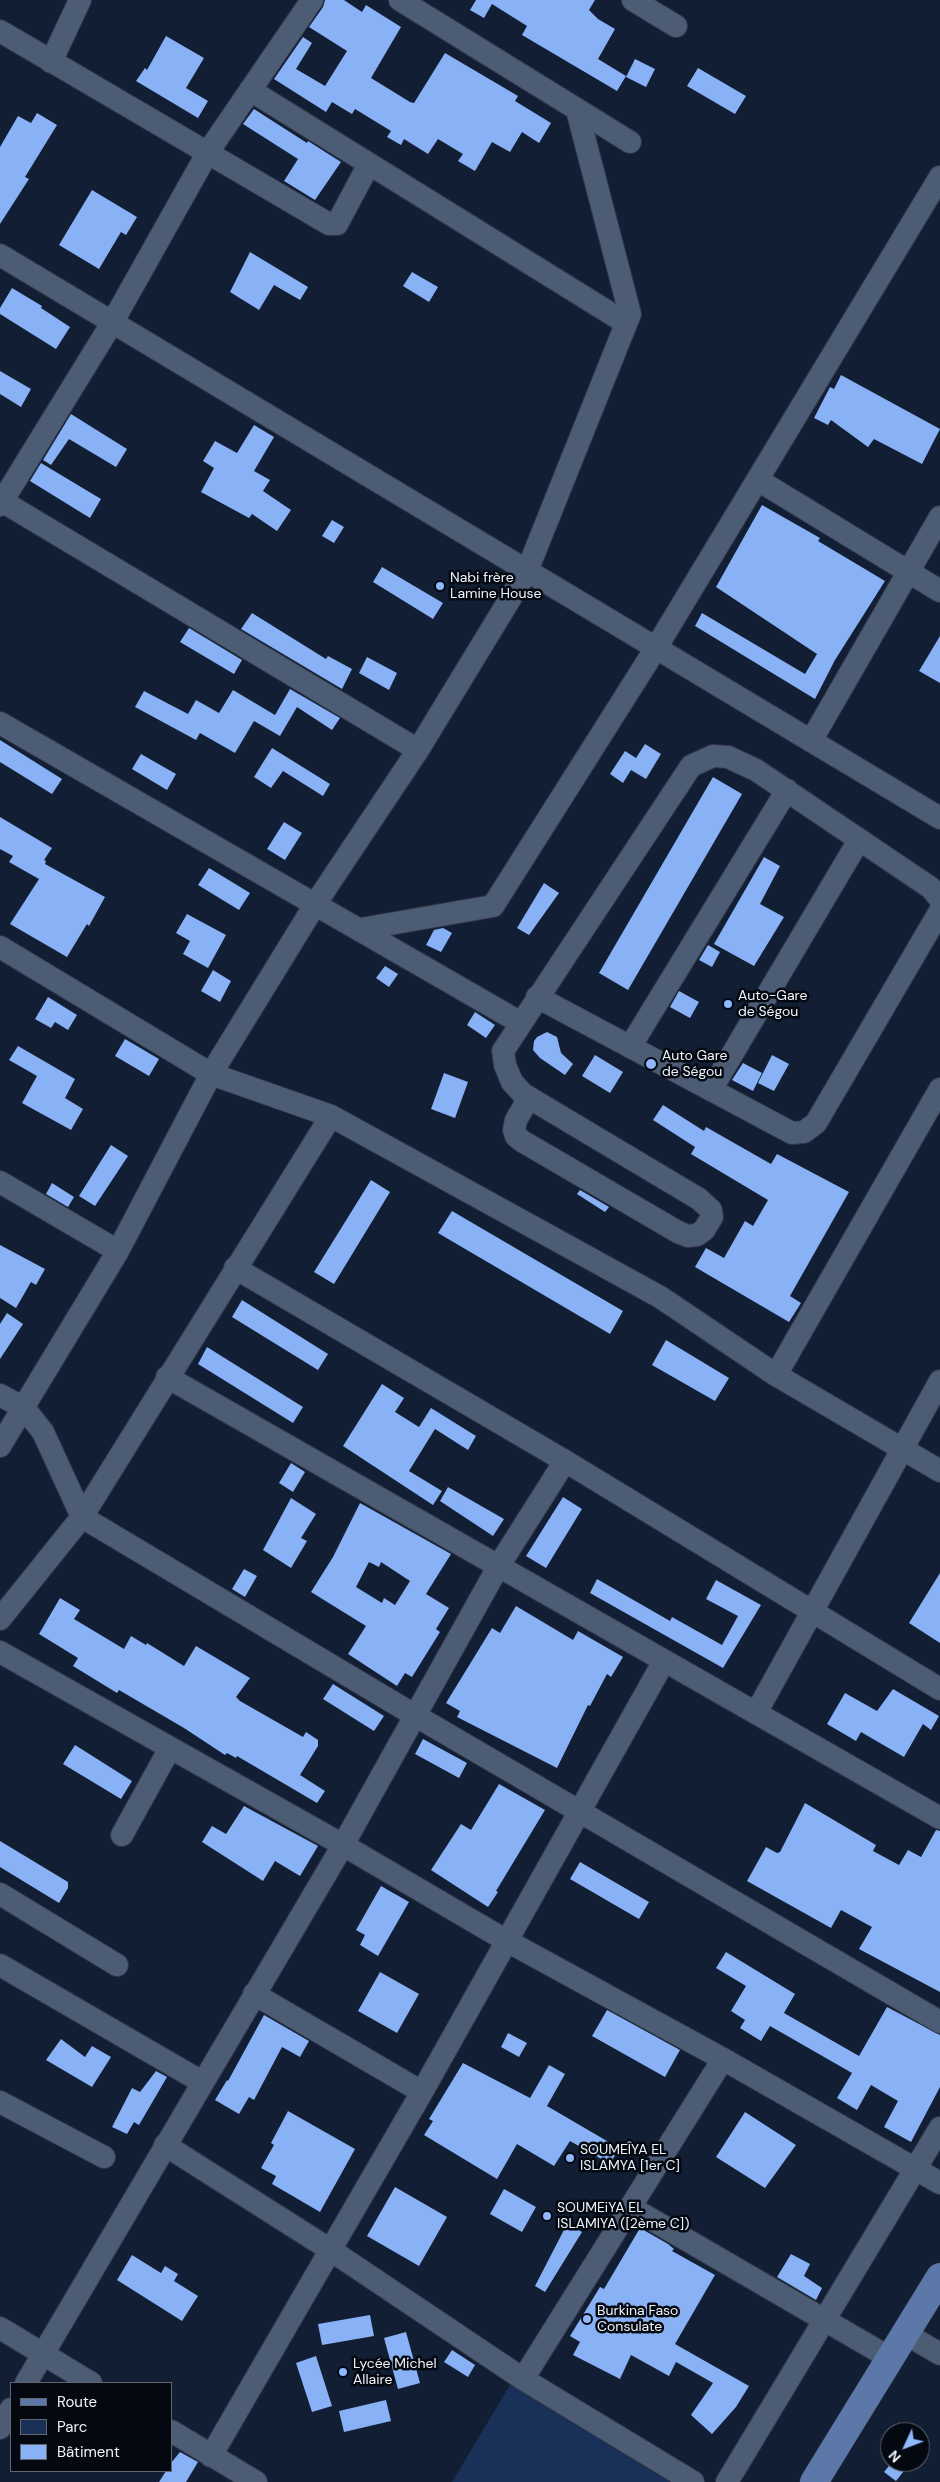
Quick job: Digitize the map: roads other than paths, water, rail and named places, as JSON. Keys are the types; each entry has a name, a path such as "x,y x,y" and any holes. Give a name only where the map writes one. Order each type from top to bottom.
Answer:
{"main road":[{"path":"814,2482 940,2277"}],"street":[{"path":"51,62 80,0"},
{"path":"312,0 208,152 112,323 1,502 418,750"},
{"path":"400,0 630,142"},
{"path":"633,0 676,26"},
{"path":"0,31 329,224 337,224 370,164"},
{"path":"250,90 626,323"},
{"path":"0,1446 118,1251 211,1074 316,903 418,750 527,571 630,314 577,110"},
{"path":"361,929 493,906 656,648 940,177"},
{"path":"0,255 940,818"},
{"path":"758,480 940,591"},
{"path":"811,741 940,517"},
{"path":"0,723 472,992 521,1023"},
{"path":"529,1098 516,1120 514,1130 516,1136 522,1141 678,1232 688,1236 697,1235 704,1230 712,1217 711,1210 699,1199 529,1098 512,1082 505,1065 503,1051 691,766 713,756 728,756 756,770 931,888 940,899"},
{"path":"630,1047 786,790"},
{"path":"711,1090 859,840"},
{"path":"537,998 792,1133 804,1132 816,1123 940,911"},
{"path":"0,947 211,1074 331,1116 660,1297 776,1375 940,1471"},
{"path":"776,1375 940,1089"},
{"path":"0,1620 82,1517 167,1377 331,1116"},
{"path":"0,1182 118,1251"},
{"path":"235,1268 564,1461 940,1689"},
{"path":"167,1377 940,1818"},
{"path":"756,1713 940,1380"},
{"path":"0,1396 24,1408 42,1432 82,1517 416,1716 940,2022"},
{"path":"27,2382 343,1845 498,1567 564,1461"},
{"path":"0,1652 343,1845 507,1941 723,2058 940,2184"},
{"path":"211,2456 329,2249 422,2092 664,1661"},
{"path":"122,1835 170,1748"},
{"path":"0,1894 117,1965"},
{"path":"0,1965 202,2082"},
{"path":"254,1994 422,2092"},
{"path":"524,2380 723,2058"},
{"path":"0,2102 104,2157"},
{"path":"727,2482 940,2128"},
{"path":"165,2145 329,2249 524,2380 693,2482"},
{"path":"630,2206 890,2358"},
{"path":"0,2328 89,2382"},
{"path":"906,2334 940,2354"},
{"path":"0,2428 10,2410"},
{"path":"172,2432 256,2482"}],"place":[{"name":"Nabi frère Lamine House","path":"440,586"},
{"name":"Auto-Gare de Ségou","path":"728,1004"},
{"name":"Auto Gare de Ségou","path":"651,1064"},
{"name":"SOUMEÎYA EL ISLAMYA [1er C]","path":"570,2158"},
{"name":"SOUMEiYA EL ISLAMIYA ([2ème C])","path":"547,2216"},
{"name":"Burkina Faso Consulate","path":"587,2319"},
{"name":"Lycée Michel Allaire","path":"343,2372"}]}
